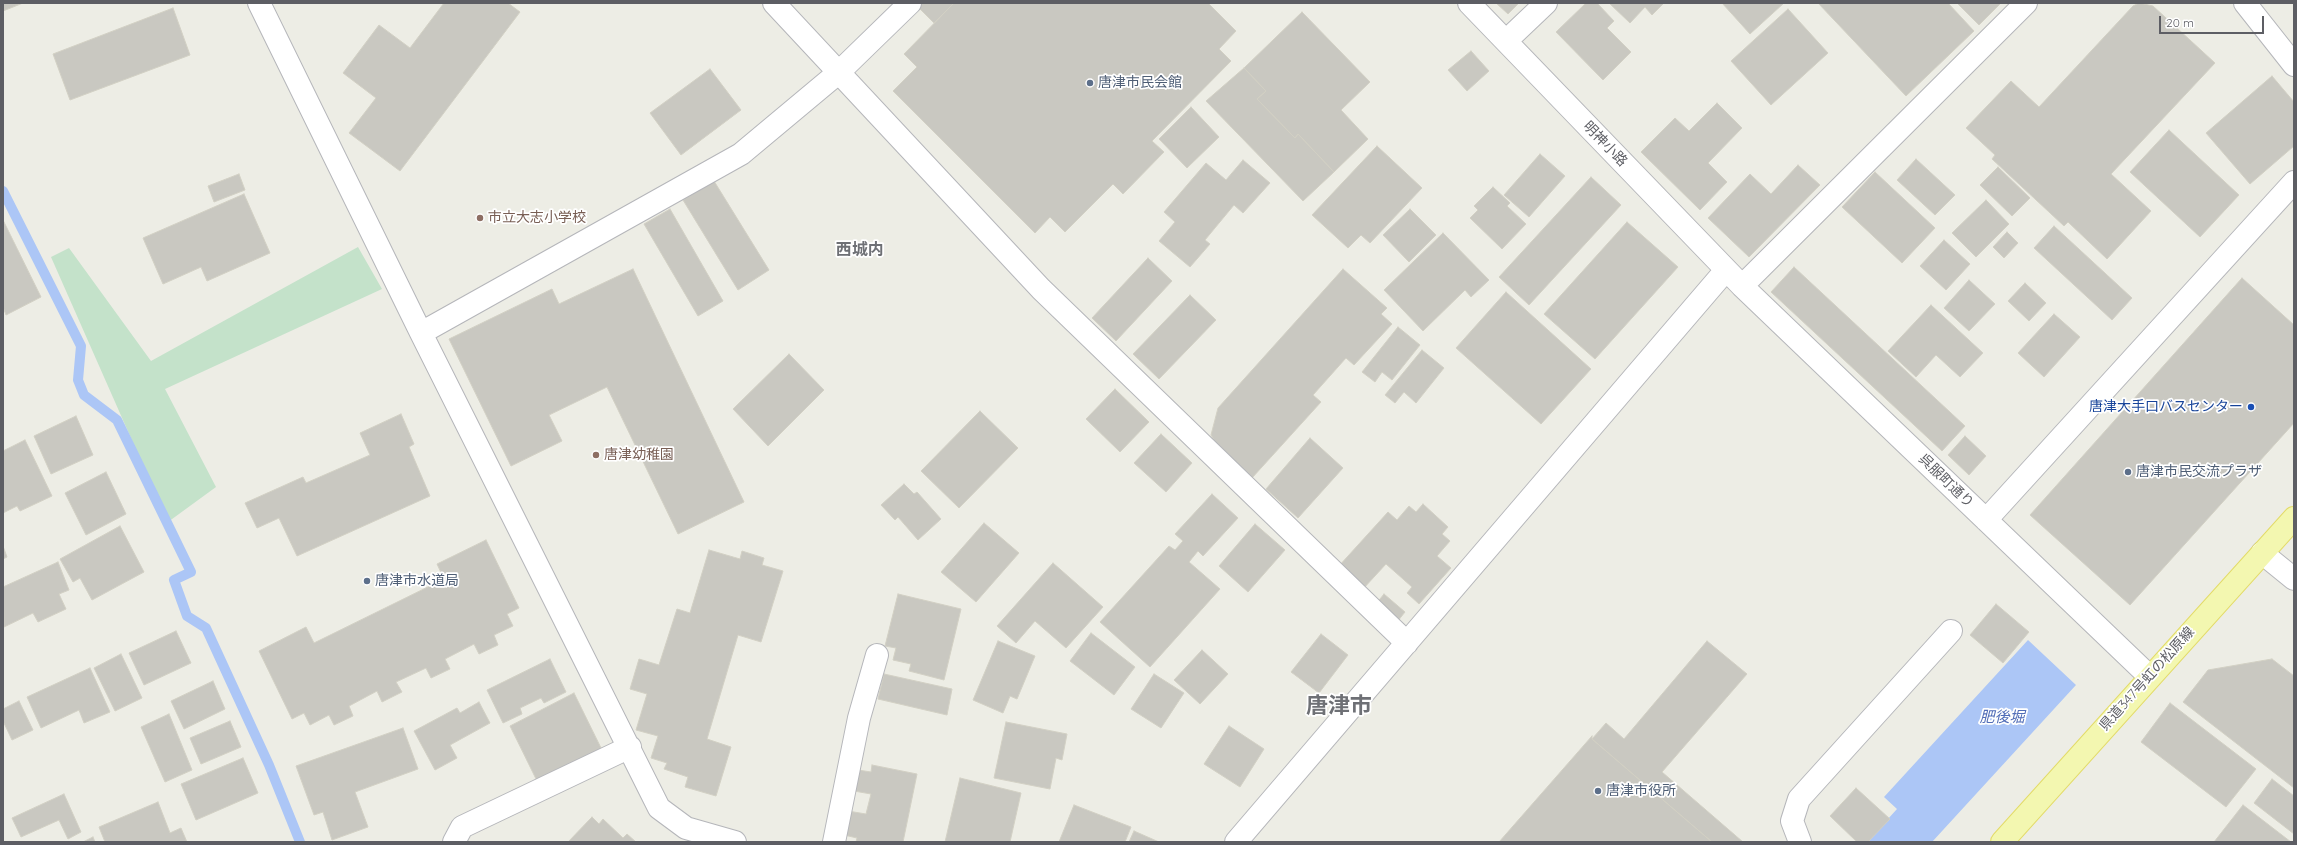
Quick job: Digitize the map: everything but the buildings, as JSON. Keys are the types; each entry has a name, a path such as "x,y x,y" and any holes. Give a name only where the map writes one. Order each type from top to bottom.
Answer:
{"main road":[{"name":"県道347号虹の松原線","path":"2002,842 2294,518"}],"street":[{"path":"259,3 421,332 630,747 659,808 686,828 735,842"},
{"path":"774,3 1041,289 1407,644"},
{"path":"421,332 741,154 838,73 910,3"},
{"name":"明神小路","path":"1469,3 1742,286"},
{"path":"1506,41 1546,3"},
{"path":"1742,286 2026,3"},
{"path":"2245,3 2294,66"},
{"path":"1986,520 2294,182"},
{"path":"1236,842 1726,270"},
{"name":"呉服町通り","path":"1742,286 2150,676"},
{"path":"2262,553 2294,579"},
{"path":"1800,842 1792,821 1799,800 1951,631"},
{"path":"834,842 859,718 876,655"},
{"path":"454,842 462,827 630,747"}],"green space":[{"path":"358,247 382,289 165,389 216,487 168,522 51,257 69,248 151,361"}],"water":[{"name":"肥後堀","path":"2028,640 2076,685 1932,842 1867,842 1897,809 1884,797"}],"waterway":[{"path":"3,191 81,346 78,380 84,395 117,420 191,572 174,580 187,616 206,628 269,765 300,842"}],"place":[{"name":"唐津市民会館","path":"1090,83"},
{"name":"市立大志小学校","path":"480,218"},
{"name":"唐津大手口バスセンター","path":"2251,407"},
{"name":"唐津幼稚園","path":"596,455"},
{"name":"唐津市民交流プラザ","path":"2128,472"},
{"name":"唐津市水道局","path":"367,581"},
{"name":"唐津市役所","path":"1598,791"}],"district":[{"name":"西城内","path":"860,250"},
{"name":"唐津市","path":"1339,706"}]}
